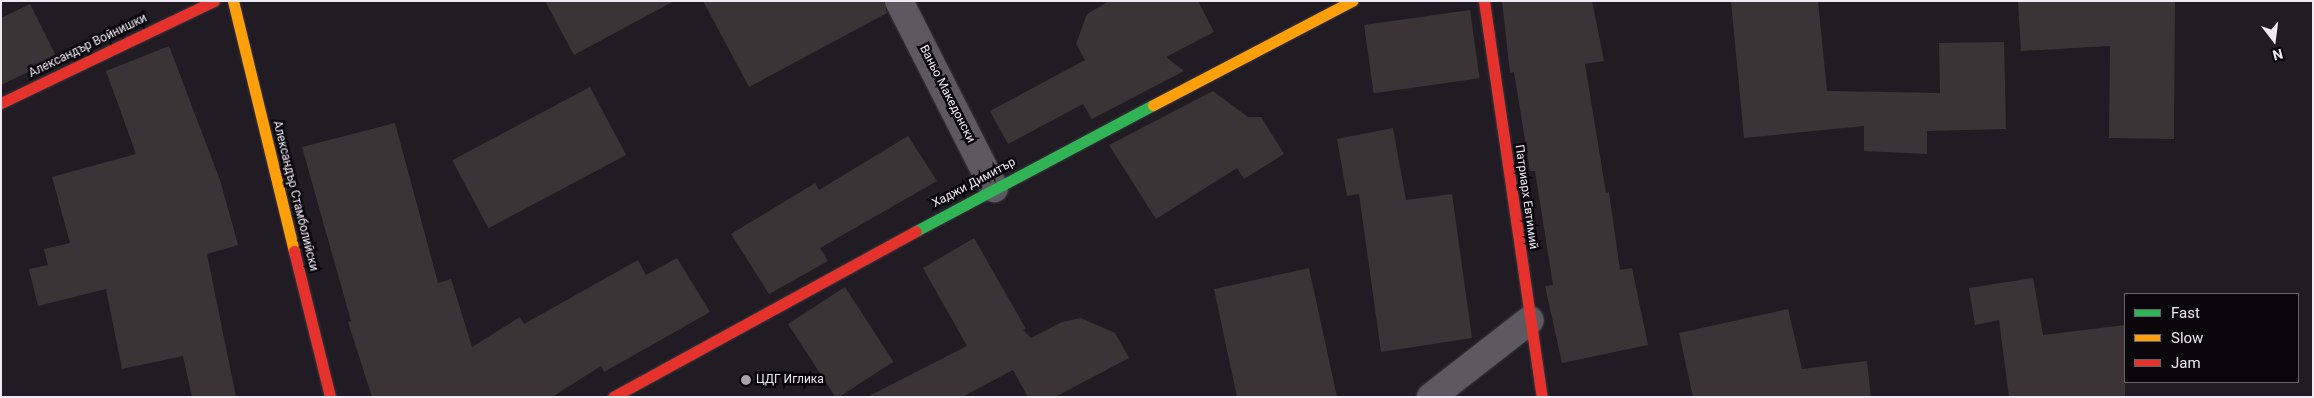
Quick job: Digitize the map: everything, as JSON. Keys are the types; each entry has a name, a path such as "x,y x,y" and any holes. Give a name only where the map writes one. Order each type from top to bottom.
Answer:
{"street":[{"name":"Александър Войнишки","path":"1,103 214,1"},
{"name":"Александър Стамболийски","path":"233,1 330,397"},
{"name":"Ваньо Македонски","path":"900,1 994,188"},
{"name":"Хаджи Димитър","path":"614,397 994,188 1352,1"},
{"name":"Патриарх Евтимий","path":"1484,1 1542,397"},
{"path":"1431,397 1530,320"}],"building":[{"path":"545,1 674,1 574,55"},
{"path":"703,1 884,1 887,13 749,87"},
{"path":"1109,1 1198,1 1214,32 1166,57 1184,71 1092,119 1083,104 1008,144 990,111 1085,60 1076,44 1087,14"},
{"path":"1502,1 1592,1 1604,61 1585,64 1606,193 1609,192 1620,270 1632,268 1648,345 1562,363 1545,286 1553,285 1535,171 1530,171 1514,72 1510,73"},
{"path":"1731,1 1818,1 1827,91 1940,93 1939,43 2004,42 2006,129 1927,131 1927,154 1864,151 1864,126 1744,138"},
{"path":"2018,1 2175,1 2174,139 2109,138 2110,46 2021,51"},
{"path":"30,4 57,58 1,85 1,18"},
{"path":"1470,10 1480,78 1374,93 1364,25"},
{"path":"169,46 220,180 238,245 207,254 236,397 192,397 183,356 122,369 106,289 38,306 29,269 48,265 44,249 70,243 52,177 136,154 106,71"},
{"path":"590,87 626,155 488,228 452,160"},
{"path":"1213,91 1248,117 1261,117 1284,154 1244,179 1237,168 1156,219 1109,145"},
{"path":"395,123 438,283 451,279 472,347 520,317 524,324 638,260 646,275 677,258 710,312 604,372 601,366 552,397 372,397 348,322 351,321 302,147"},
{"path":"1393,128 1406,200 1452,194 1472,338 1381,352 1359,194 1347,196 1337,139"},
{"path":"908,136 937,181 820,248 828,261 769,294 731,234 815,183 819,190"},
{"path":"974,238 1026,329 1023,330 1031,338 1062,322 1081,318 1115,333 1129,358 1055,397 1028,397 1013,370 962,397 867,397 967,346 923,268"},
{"path":"1309,268 1337,397 1237,397 1214,289"},
{"path":"2033,278 2043,335 2124,325 2125,397 2009,397 1999,320 1975,325 1969,288"},
{"path":"845,287 893,362 839,397 835,397 788,324"},
{"path":"1788,309 1802,369 1867,361 1871,397 1693,397 1679,333"}],"traffic: fast":[{"path":"916,231 1153,105"}],"traffic: slow":[{"path":"233,1 294,251"},
{"path":"1153,105 1352,1"}],"traffic: jam":[{"path":"1,103 214,1"},
{"path":"1484,1 1542,397"},
{"path":"613,397 916,231"},
{"path":"294,251 330,397"}],"place":[{"name":"ЦДГ Иглика","path":"746,380"}]}
